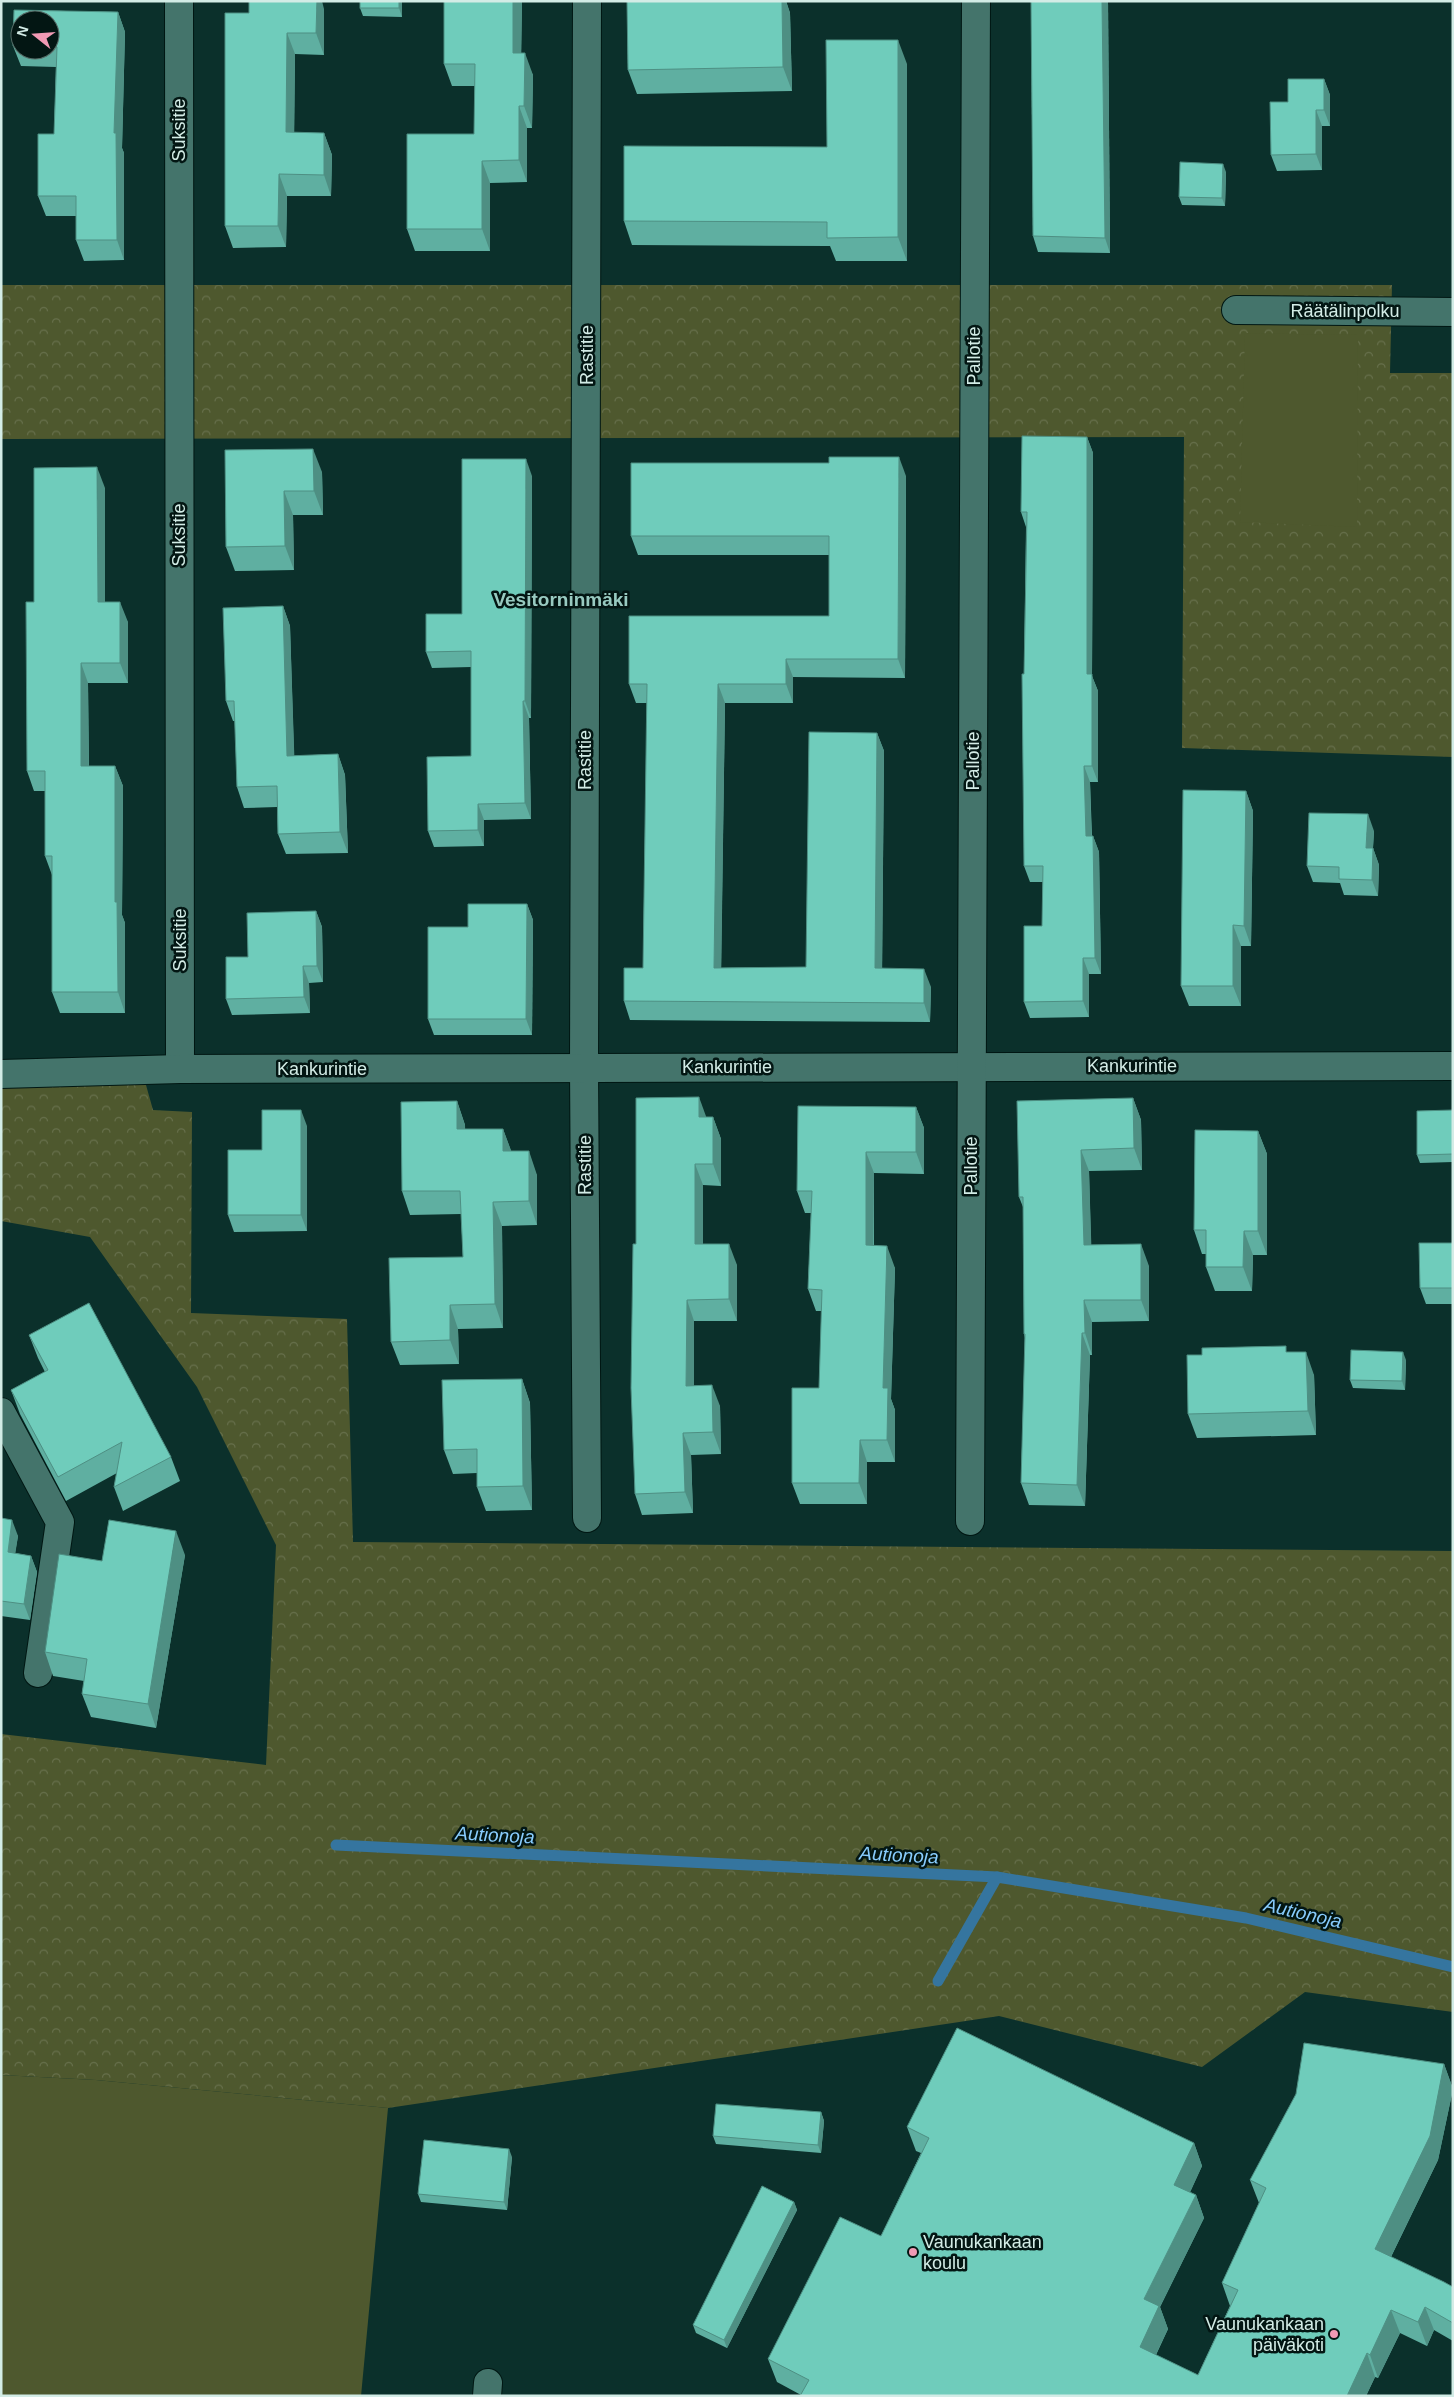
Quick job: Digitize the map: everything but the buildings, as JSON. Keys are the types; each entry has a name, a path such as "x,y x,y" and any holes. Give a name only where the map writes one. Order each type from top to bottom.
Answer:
{"street":[{"name":"Suksitie","path":"179,1 180,1069"},
{"name":"Rastitie","path":"587,1 584,1068 588,1518"},
{"name":"Pallotie","path":"970,1521 976,1"},
{"name":"Räätälinpolku","path":"1236,310 1453,312"},
{"name":"Kankurintie","path":"1,1074 180,1069 1453,1066"},
{"path":"1,1412 60,1522 38,1673"}],"green space":[{"path":"1,285 1392,285 1390,373 1453,373 1453,757 1182,748 1184,437 1,439"},
{"path":"1245,333 1358,335 1357,527 1240,522"},
{"path":"1,1083 146,1085 153,1110 192,1112 191,1313 347,1319 353,1542 1453,1551 1453,2012 1305,1992 1202,2067 999,2016 388,2108 96,2080 1,2075 1,1734 266,1765 276,1545 197,1387 90,1237 1,1221"},
{"path":"1,2075 96,2080 388,2108 361,2396 1,2396"}],"waterway":[{"name":"Autionoja","path":"336,1845 997,1877 1246,1918 1453,1967"},
{"path":"938,1981 997,1877"}],"place":[{"name":"Vaunukankaan koulu","path":"913,2252"},
{"name":"Vaunukankaan päiväkoti","path":"1334,2334"}],"district":[{"name":"Vesitorninmäki","path":"561,599"}]}
